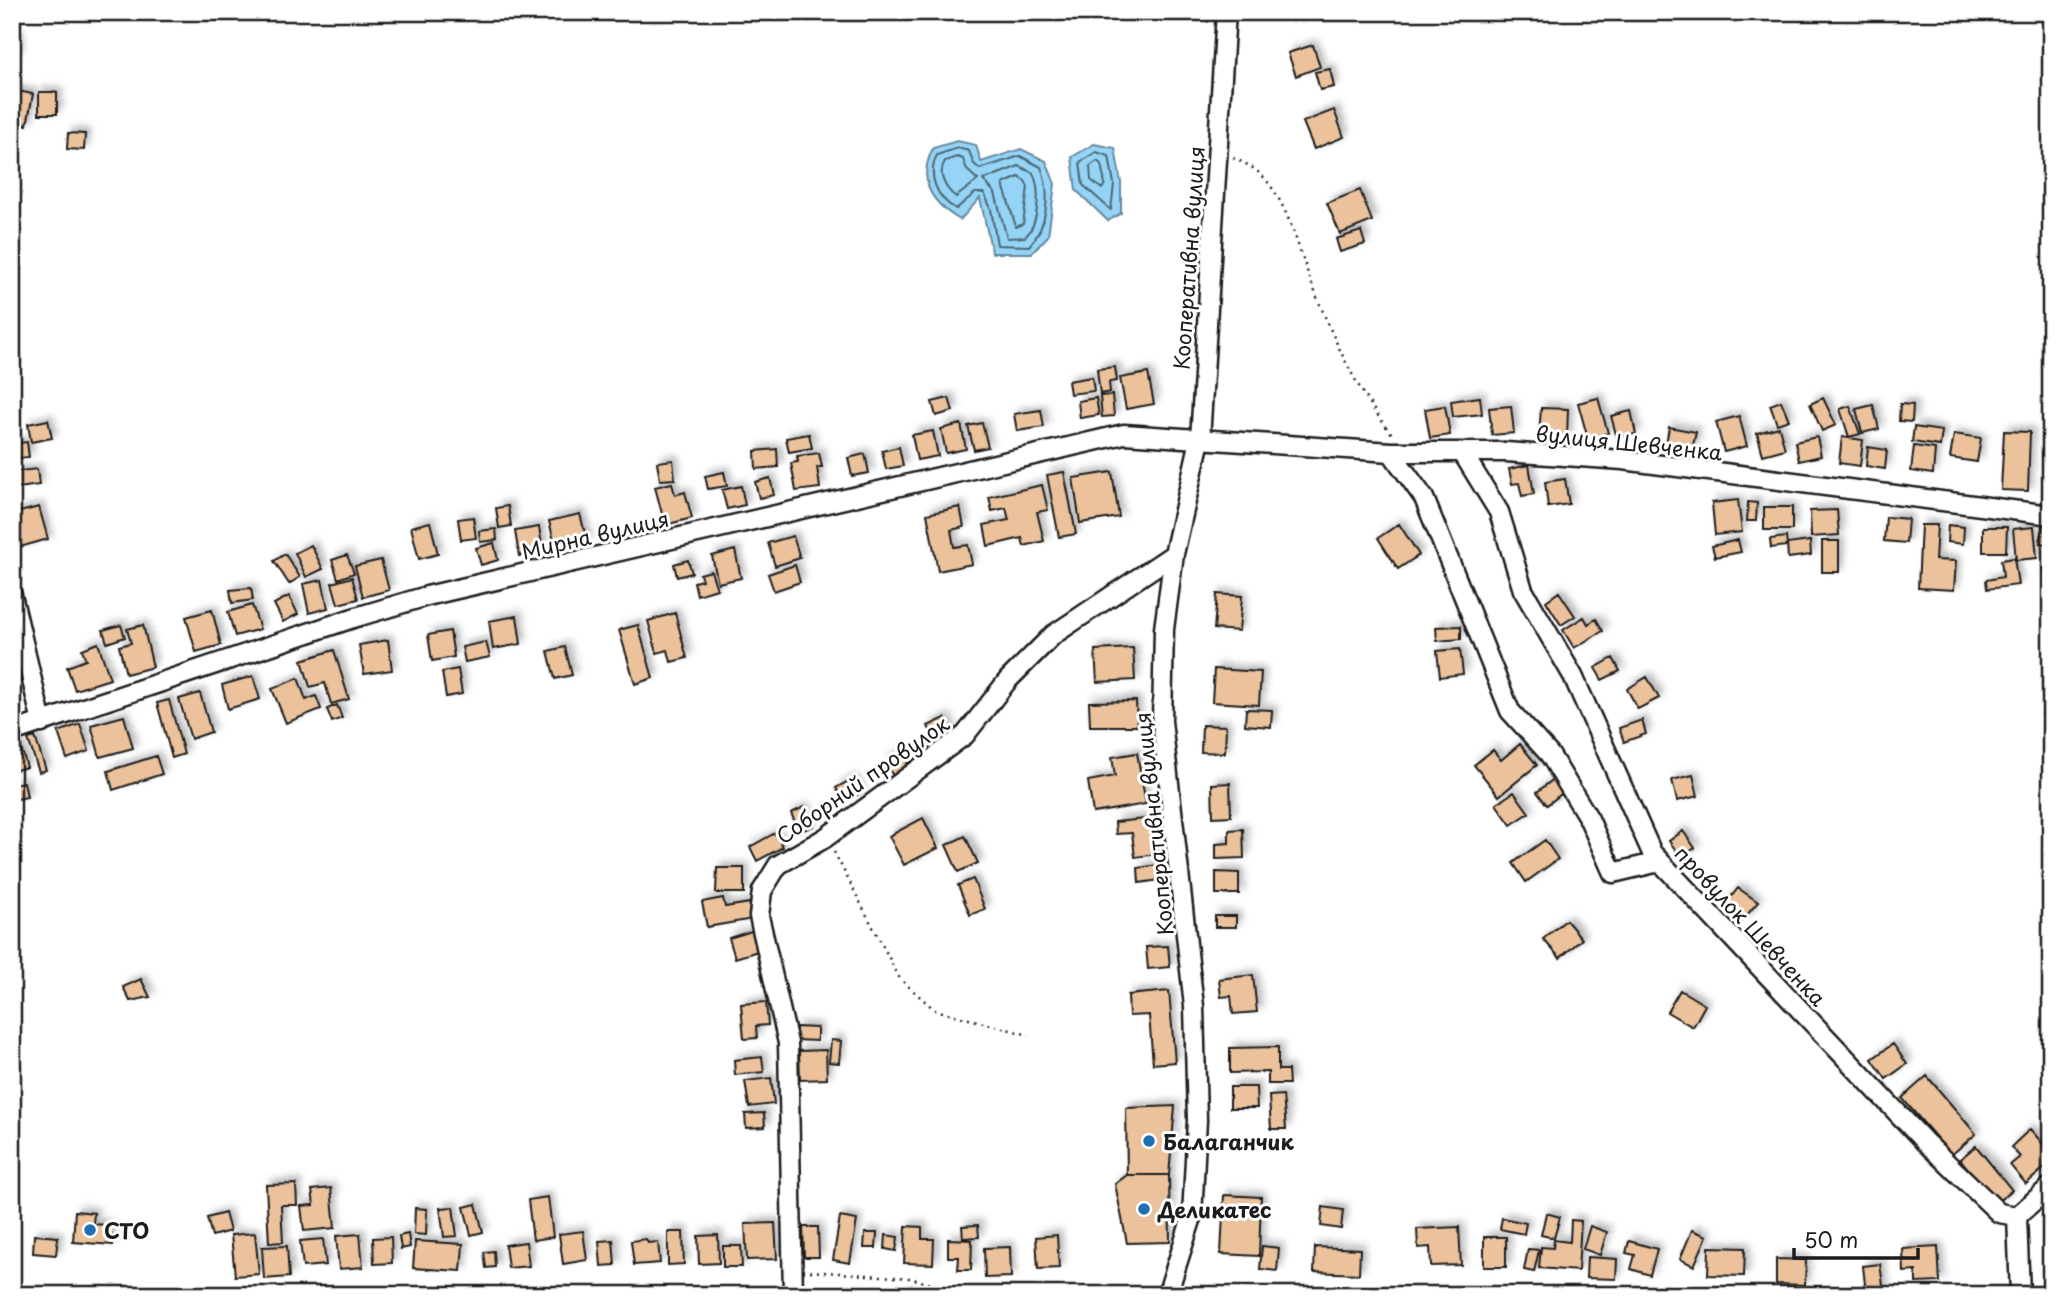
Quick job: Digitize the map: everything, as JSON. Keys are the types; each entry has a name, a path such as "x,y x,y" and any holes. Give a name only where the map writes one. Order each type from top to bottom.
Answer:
{"street":[{"name":"Кооперативна вулиця","path":"1167,1295 1192,1217 1197,1120 1194,1006 1162,721 1164,629 1174,554 1200,440 1226,12"},
{"name":"Мирна вулиця","path":"12,732 353,618 428,596 1124,433 1200,440"},
{"name":"вулиця Шевченка","path":"1200,440 1391,452 1462,452 1623,460 2051,515"},
{"path":"1391,452 1423,498 1510,711 1550,755 1589,819 1613,873 1659,862"},
{"name":"провулок Шевченка","path":"1462,452 1499,512 1523,590 1573,676 1652,853 1925,1142 1998,1213 2017,1216"},
{"name":"Соборний провулок","path":"793,1295 788,1043 759,916 762,891 778,866 826,836 965,735 1008,680 1053,635 1174,554"},
{"path":"12,595 42,723"},
{"path":"2020,1295 2017,1216 2051,1186"}],"path":[{"path":"1217,153 1248,163 1267,181 1287,218 1318,300 1367,403 1395,437 1413,452"},
{"path":"826,836 900,979 935,1010 1029,1035"},
{"path":"793,1268 909,1278 972,1295"}],"water":[{"path":"957,141 976,145 981,162 1021,149 1046,161 1055,184 1048,236 1032,253 992,253 980,198 960,220 934,198 927,180 928,160 933,148"},
{"path":"1094,144 1115,148 1121,183 1121,213 1108,221 1076,190 1072,157"}],"building":[{"path":"12,35 19,36 17,56 12,55"},
{"path":"1313,45 1320,67 1296,76 1288,53"},
{"path":"1330,69 1334,87 1320,90 1315,72"},
{"path":"12,90 33,94 27,125 12,122"},
{"path":"39,92 57,92 57,114 39,114"},
{"path":"1334,110 1344,137 1314,149 1303,122"},
{"path":"68,133 85,134 84,150 67,149"},
{"path":"1360,190 1372,221 1340,234 1327,203"},
{"path":"1361,231 1365,244 1340,252 1336,239"},
{"path":"1115,367 1117,381 1109,382 1110,392 1100,394 1097,369"},
{"path":"1148,373 1154,404 1126,409 1120,378"},
{"path":"1092,377 1094,391 1070,394 1068,381"},
{"path":"1112,395 1114,416 1102,417 1100,396"},
{"path":"1480,397 1482,414 1453,417 1451,401"},
{"path":"949,398 953,411 936,416 932,402"},
{"path":"1096,398 1099,415 1080,418 1078,401"},
{"path":"1598,398 1608,433 1588,439 1578,403"},
{"path":"1823,398 1836,425 1822,431 1810,404"},
{"path":"1781,401 1789,420 1777,424 1770,405"},
{"path":"1900,404 1913,405 1912,422 1899,421"},
{"path":"1873,405 1879,429 1862,433 1856,409"},
{"path":"1445,406 1450,435 1430,438 1425,409"},
{"path":"1511,406 1514,433 1492,435 1489,408"},
{"path":"1850,406 1860,434 1849,437 1840,409"},
{"path":"1541,408 1568,409 1567,437 1539,436"},
{"path":"1041,410 1044,427 1017,431 1014,414"},
{"path":"1631,411 1636,434 1617,438 1611,416"},
{"path":"1739,416 1747,446 1724,452 1716,422"},
{"path":"48,420 52,438 31,442 28,424"},
{"path":"982,423 988,447 974,450 968,426"},
{"path":"961,424 966,449 946,453 941,429"},
{"path":"1669,427 1696,432 1692,450 1666,444"},
{"path":"1779,427 1785,449 1763,455 1757,433"},
{"path":"1914,427 1942,431 1940,446 1912,442"},
{"path":"933,431 938,456 917,460 912,435"},
{"path":"2004,431 2030,432 2028,491 2001,490"},
{"path":"809,434 812,448 789,452 786,438"},
{"path":"1954,434 1981,438 1977,462 1950,458"},
{"path":"1817,437 1821,456 1799,461 1795,442"},
{"path":"1842,437 1863,440 1860,466 1839,463"},
{"path":"27,442 29,457 12,459 12,444"},
{"path":"1914,446 1935,449 1933,474 1911,471"},
{"path":"899,447 903,466 886,469 882,451"},
{"path":"1868,447 1887,450 1885,469 1866,466"},
{"path":"777,449 778,467 756,469 755,451"},
{"path":"819,453 822,467 817,467 820,488 796,491 791,463 798,462 797,456"},
{"path":"865,454 869,473 852,476 848,458"},
{"path":"673,460 675,479 660,480 657,462"},
{"path":"1529,465 1534,494 1522,496 1519,483 1512,484 1509,469"},
{"path":"37,469 39,485 12,489 12,472"},
{"path":"724,472 727,486 708,489 705,476"},
{"path":"1064,472 1076,534 1059,537 1047,475"},
{"path":"1112,472 1119,517 1080,523 1073,478"},
{"path":"770,478 774,495 759,498 755,482"},
{"path":"1565,479 1569,504 1548,507 1545,482"},
{"path":"672,483 675,495 685,492 692,518 665,525 655,487"},
{"path":"1042,485 1048,510 1037,512 1044,541 1024,546 1022,538 988,546 984,525 1009,520 1006,508 992,511 989,497"},
{"path":"741,486 745,505 727,509 722,490"},
{"path":"1738,500 1742,532 1715,535 1712,503"},
{"path":"1748,502 1757,503 1756,521 1747,521"},
{"path":"508,506 511,526 499,528 496,508"},
{"path":"39,507 48,539 13,549 12,514"},
{"path":"960,507 964,527 951,530 954,547 968,545 972,564 938,571 927,514"},
{"path":"1764,507 1792,507 1792,530 1764,530"},
{"path":"1837,510 1839,535 1811,537 1810,511"},
{"path":"580,514 587,541 556,549 549,521"},
{"path":"473,517 476,538 461,540 458,519"},
{"path":"1886,517 1908,519 1906,543 1884,541"},
{"path":"430,522 438,554 419,559 411,527"},
{"path":"1399,524 1419,555 1398,569 1378,538"},
{"path":"2043,524 2051,526 2051,545 2040,543"},
{"path":"1921,525 1937,525 1935,560 1956,561 1954,590 1918,588"},
{"path":"1948,525 1964,527 1963,544 1947,542"},
{"path":"539,527 543,551 519,556 515,531"},
{"path":"1983,527 2007,527 2006,552 1983,552"},
{"path":"2034,527 2037,558 2016,560 2013,529"},
{"path":"496,529 497,540 480,542 479,531"},
{"path":"793,536 800,558 775,566 768,543"},
{"path":"1786,537 1787,546 1771,548 1770,539"},
{"path":"1738,540 1741,552 1715,557 1712,546"},
{"path":"1810,541 1811,555 1788,558 1787,544"},
{"path":"1822,541 1839,541 1839,572 1822,572"},
{"path":"494,543 498,560 481,565 476,548"},
{"path":"311,545 323,569 306,577 295,553"},
{"path":"735,550 741,578 718,583 712,556"},
{"path":"285,554 300,577 289,584 274,561"},
{"path":"347,555 354,573 338,579 332,560"},
{"path":"2014,558 2018,585 1987,589 1986,580 2003,577 2001,560"},
{"path":"381,560 389,590 363,597 355,566"},
{"path":"688,560 692,573 677,577 674,564"},
{"path":"795,565 800,582 774,591 768,574"},
{"path":"2051,567 2051,586 2046,587 2043,568"},
{"path":"711,571 717,589 697,595 694,582 702,580 700,574"},
{"path":"352,577 358,599 338,604 332,583"},
{"path":"322,580 328,608 309,613 303,584"},
{"path":"251,588 253,600 232,603 230,590"},
{"path":"1559,592 1575,616 1561,625 1546,601"},
{"path":"1217,594 1242,596 1239,631 1214,629"},
{"path":"289,596 298,614 283,622 274,604"},
{"path":"252,605 260,629 235,636 228,612"},
{"path":"212,610 221,645 196,652 186,617"},
{"path":"675,613 687,658 671,662 668,650 657,653 648,621"},
{"path":"517,616 521,644 493,649 489,621"},
{"path":"1584,617 1588,624 1596,619 1603,631 1574,648 1563,630"},
{"path":"121,625 125,637 107,643 103,630"},
{"path":"143,625 153,667 126,674 119,646 131,643 127,629"},
{"path":"638,625 653,678 635,684 619,630"},
{"path":"1461,626 1461,639 1437,641 1436,627"},
{"path":"450,631 454,657 432,661 428,635"},
{"path":"388,640 392,670 364,674 359,645"},
{"path":"486,642 490,657 465,662 462,647"},
{"path":"98,643 110,679 75,690 67,667 86,660 82,649"},
{"path":"565,647 572,675 555,679 548,651"},
{"path":"1133,648 1135,680 1097,682 1095,650"},
{"path":"1460,649 1463,674 1440,677 1437,651"},
{"path":"334,650 349,699 331,704 325,683 310,687 302,660"},
{"path":"1613,658 1620,671 1602,680 1595,668"},
{"path":"458,669 462,694 446,697 442,672"},
{"path":"1214,669 1261,672 1259,705 1212,702"},
{"path":"253,676 260,699 228,709 222,685"},
{"path":"1647,677 1659,698 1638,709 1627,689"},
{"path":"298,678 306,700 316,696 321,709 286,723 272,689"},
{"path":"200,693 211,732 191,739 179,699"},
{"path":"169,700 184,754 172,758 157,703"},
{"path":"1136,701 1137,726 1090,726 1089,702"},
{"path":"337,705 342,718 332,722 327,709"},
{"path":"1246,709 1272,710 1271,727 1245,725"},
{"path":"124,716 133,748 100,757 91,725"},
{"path":"945,718 953,735 936,743 928,726"},
{"path":"1642,720 1646,734 1624,742 1619,728"},
{"path":"80,724 89,751 67,759 58,732"},
{"path":"1202,725 1226,726 1225,753 1201,752"},
{"path":"35,737 46,770 39,772 28,739"},
{"path":"1520,744 1537,765 1499,796 1474,765 1493,750 1501,760"},
{"path":"20,745 27,767 12,771 12,747"},
{"path":"901,752 913,771 896,781 885,762"},
{"path":"1137,753 1146,804 1093,813 1088,781 1115,776 1112,757"},
{"path":"156,756 162,774 113,790 108,771"},
{"path":"1693,775 1698,796 1677,801 1672,780"},
{"path":"1555,778 1565,791 1547,805 1537,792"},
{"path":"852,779 861,793 844,802 836,788"},
{"path":"24,782 27,797 12,800 14,784"},
{"path":"1230,783 1231,816 1213,817 1212,784"},
{"path":"1514,792 1529,813 1511,825 1496,804"},
{"path":"804,807 813,826 799,832 791,813"},
{"path":"923,818 938,848 904,865 889,836"},
{"path":"1156,818 1159,854 1135,857 1132,833 1116,834 1115,822"},
{"path":"1243,829 1244,858 1216,859 1216,844 1229,843 1229,830"},
{"path":"1683,831 1695,848 1681,857 1669,841"},
{"path":"775,833 783,847 757,861 750,847"},
{"path":"965,836 978,863 958,872 946,845"},
{"path":"1545,840 1558,859 1526,882 1513,863"},
{"path":"1158,865 1160,880 1139,883 1138,868"},
{"path":"717,868 744,868 744,893 716,893"},
{"path":"1216,872 1239,873 1239,894 1216,894"},
{"path":"973,879 985,909 970,915 958,885"},
{"path":"1738,888 1758,902 1742,921 1724,906"},
{"path":"723,898 725,907 750,903 753,919 707,927 702,902"},
{"path":"1215,916 1236,916 1236,927 1215,927"},
{"path":"1566,920 1582,939 1560,958 1543,939"},
{"path":"752,931 758,951 735,958 729,938"},
{"path":"1168,946 1170,967 1148,969 1146,947"},
{"path":"1253,975 1257,1012 1233,1014 1231,996 1221,997 1219,979"},
{"path":"141,979 150,997 130,1001 123,987"},
{"path":"1680,990 1705,1005 1693,1027 1667,1012"},
{"path":"1169,991 1175,1062 1153,1064 1149,1015 1129,1016 1128,995"},
{"path":"766,1002 768,1025 756,1026 757,1038 744,1039 741,1004"},
{"path":"796,1027 817,1028 817,1041 795,1040"},
{"path":"831,1040 841,1041 839,1063 829,1062"},
{"path":"1893,1044 1907,1064 1886,1079 1872,1059"},
{"path":"1278,1047 1278,1070 1288,1070 1289,1084 1268,1084 1268,1072 1230,1073 1230,1048"},
{"path":"826,1050 827,1079 800,1080 799,1051"},
{"path":"762,1057 764,1072 735,1075 734,1060"},
{"path":"1927,1076 1976,1134 1951,1155 1902,1098"},
{"path":"771,1078 774,1104 749,1107 745,1081"},
{"path":"1230,1087 1256,1087 1257,1108 1230,1108"},
{"path":"1283,1095 1286,1129 1271,1129 1269,1096"},
{"name":"Балаганчик","path":"1175,1106 1169,1175 1127,1175 1126,1108"},
{"path":"764,1113 765,1127 746,1128 745,1114"},
{"path":"2030,1129 2051,1153 2051,1162 2026,1184 2010,1165 2020,1157 2011,1147"},
{"path":"1976,1146 2012,1190 1996,1203 1960,1159"},
{"name":"Деликатес","path":"1127,1175 1169,1175 1170,1242 1127,1243 1115,1184"},
{"path":"296,1184 297,1205 281,1205 283,1242 269,1243 266,1185"},
{"path":"331,1188 335,1228 304,1231 301,1206 314,1205 312,1190"},
{"path":"1224,1195 1261,1197 1259,1256 1221,1254"},
{"path":"548,1197 553,1237 533,1240 528,1200"},
{"path":"476,1204 483,1232 471,1235 464,1207"},
{"path":"453,1207 457,1236 444,1237 440,1208"},
{"path":"1323,1207 1343,1210 1341,1229 1321,1226"},
{"path":"415,1208 427,1209 426,1235 414,1234"},
{"name":"СТО","path":"75,1211 94,1213 93,1224 106,1225 106,1234 114,1235 113,1245 73,1242"},
{"path":"225,1213 230,1231 212,1236 207,1218"},
{"path":"1546,1213 1560,1217 1554,1238 1541,1235"},
{"path":"840,1217 857,1220 850,1263 833,1260"},
{"path":"1502,1218 1526,1223 1524,1234 1500,1229"},
{"path":"1571,1220 1581,1221 1578,1271 1539,1268 1541,1247 1553,1248 1554,1240 1570,1242"},
{"path":"775,1223 777,1259 747,1260 745,1224"},
{"path":"978,1225 979,1237 963,1238 962,1226"},
{"path":"906,1226 922,1227 922,1239 934,1239 933,1264 904,1263"},
{"path":"1590,1226 1607,1232 1600,1255 1583,1249"},
{"path":"803,1227 818,1227 819,1257 804,1257"},
{"path":"1459,1227 1461,1265 1431,1266 1430,1247 1418,1248 1417,1229"},
{"path":"1692,1230 1707,1236 1694,1266 1680,1259"},
{"path":"583,1231 587,1260 563,1264 559,1234"},
{"path":"668,1232 683,1232 684,1264 668,1265"},
{"path":"255,1233 259,1274 235,1276 231,1235"},
{"path":"865,1233 877,1233 876,1248 864,1248"},
{"path":"360,1234 363,1267 339,1269 336,1236"},
{"path":"408,1234 410,1247 401,1249 399,1236"},
{"path":"34,1235 58,1237 56,1255 33,1253"},
{"path":"718,1235 719,1263 699,1264 698,1236"},
{"path":"886,1235 898,1237 896,1251 885,1249"},
{"path":"1057,1235 1059,1268 1038,1269 1036,1237"},
{"path":"391,1237 392,1263 374,1264 373,1238"},
{"path":"1484,1237 1506,1237 1506,1267 1484,1267"},
{"path":"323,1239 326,1265 303,1267 300,1241"},
{"path":"646,1239 648,1243 658,1242 660,1263 634,1265 631,1241"},
{"path":"948,1239 972,1240 971,1270 958,1270 959,1257 948,1257"},
{"path":"613,1240 615,1265 601,1266 599,1241"},
{"path":"415,1241 463,1244 461,1271 413,1268"},
{"path":"1629,1241 1657,1249 1650,1275 1631,1269 1635,1255 1626,1253"},
{"path":"526,1242 529,1266 508,1268 505,1245"},
{"path":"287,1246 289,1277 264,1279 262,1247"},
{"path":"723,1246 741,1246 742,1267 723,1267"},
{"path":"1262,1246 1279,1248 1277,1271 1260,1269"},
{"path":"1010,1247 1011,1277 985,1278 984,1248"},
{"path":"1315,1247 1360,1249 1359,1274 1314,1272"},
{"path":"1709,1247 1745,1248 1744,1276 1708,1275"},
{"path":"1938,1247 1940,1282 1916,1283 1916,1271 1904,1272 1903,1249"},
{"path":"1528,1249 1539,1250 1534,1272 1524,1270"},
{"path":"494,1251 495,1267 486,1268 484,1252"},
{"path":"1587,1257 1617,1259 1616,1279 1586,1278"},
{"path":"1776,1259 1806,1260 1805,1285 1776,1284"},
{"path":"1880,1264 1884,1292 1866,1294 1863,1266"}],"place":[{"name":"Балаганчик","path":"1149,1141"},
{"name":"Деликатес","path":"1144,1209"},
{"name":"СТО","path":"90,1230"}]}
